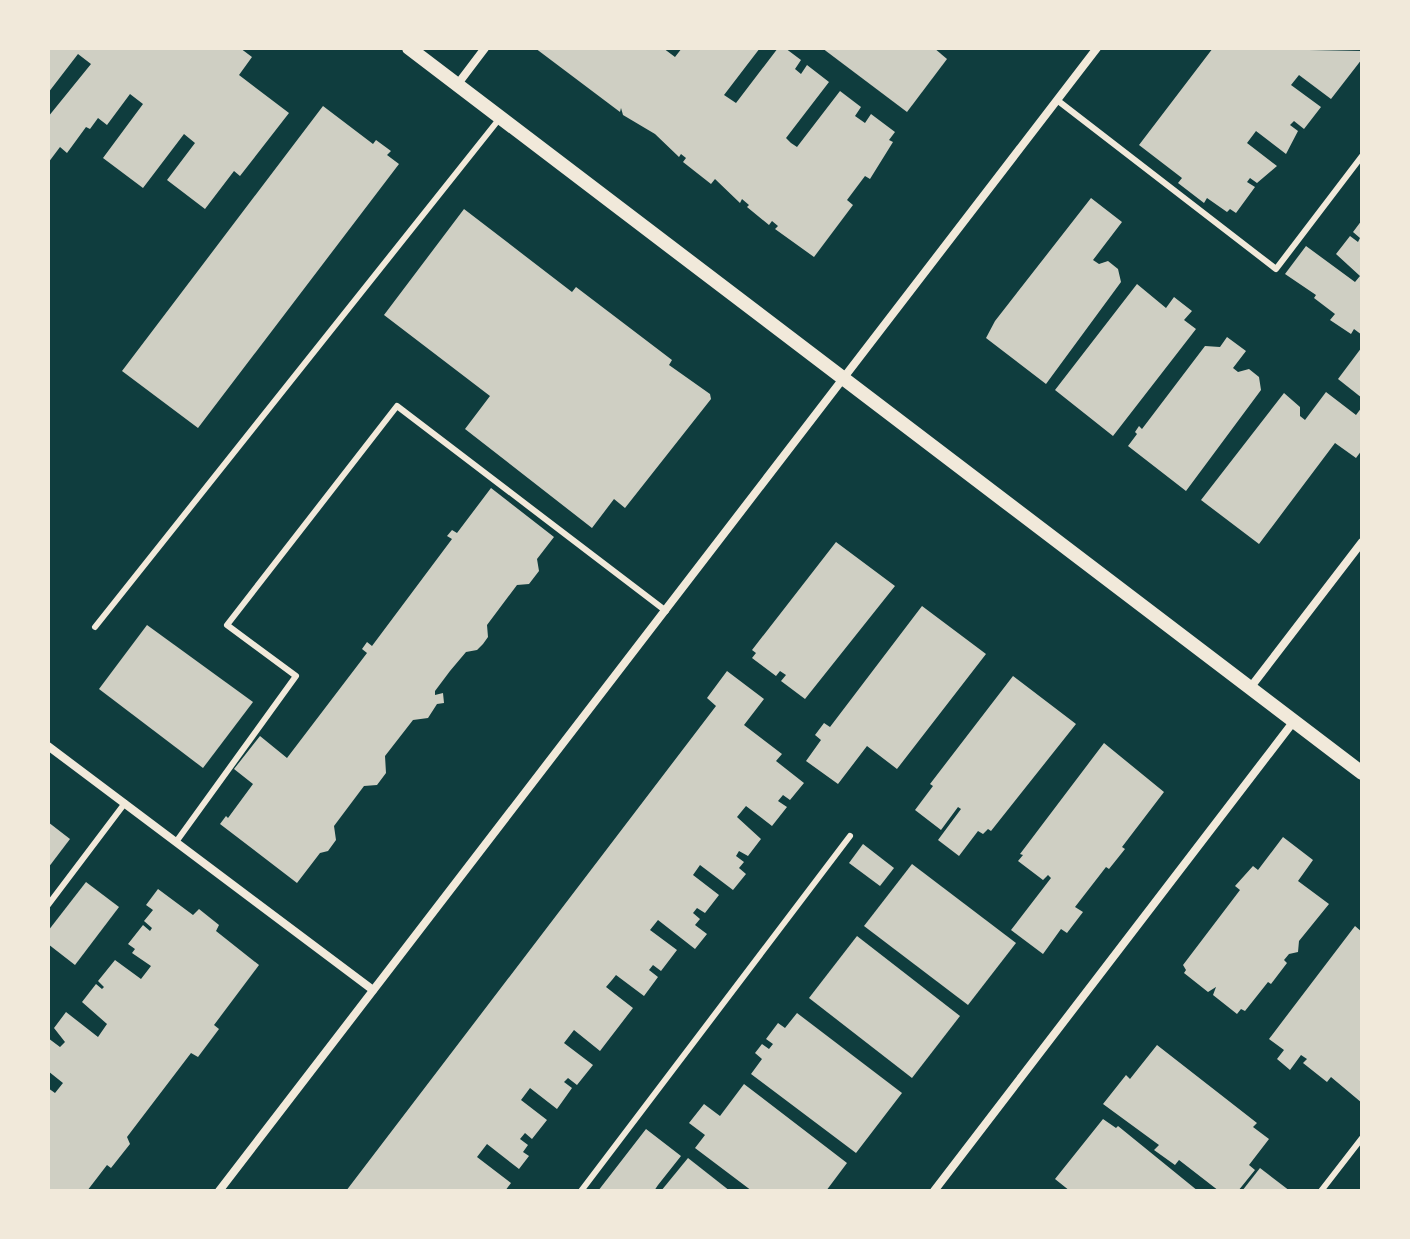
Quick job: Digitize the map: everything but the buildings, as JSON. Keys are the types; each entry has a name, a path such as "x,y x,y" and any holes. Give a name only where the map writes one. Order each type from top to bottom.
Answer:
{"street":[{"path":"409,48 1362,773"},
{"path":"456,85 485,48"},
{"path":"219,1191 1097,48"},
{"path":"1250,688 1362,542"},
{"path":"934,1191 1294,721"},
{"path":"48,746 373,990"}],"lane":[{"path":"1057,100 1276,269 1362,156"},
{"path":"95,627 500,118"},
{"path":"176,842 296,676 227,625 397,406 666,611"},
{"path":"48,905 125,803"},
{"path":"581,1191 850,836"},
{"path":"1321,1191 1362,1138"}]}
